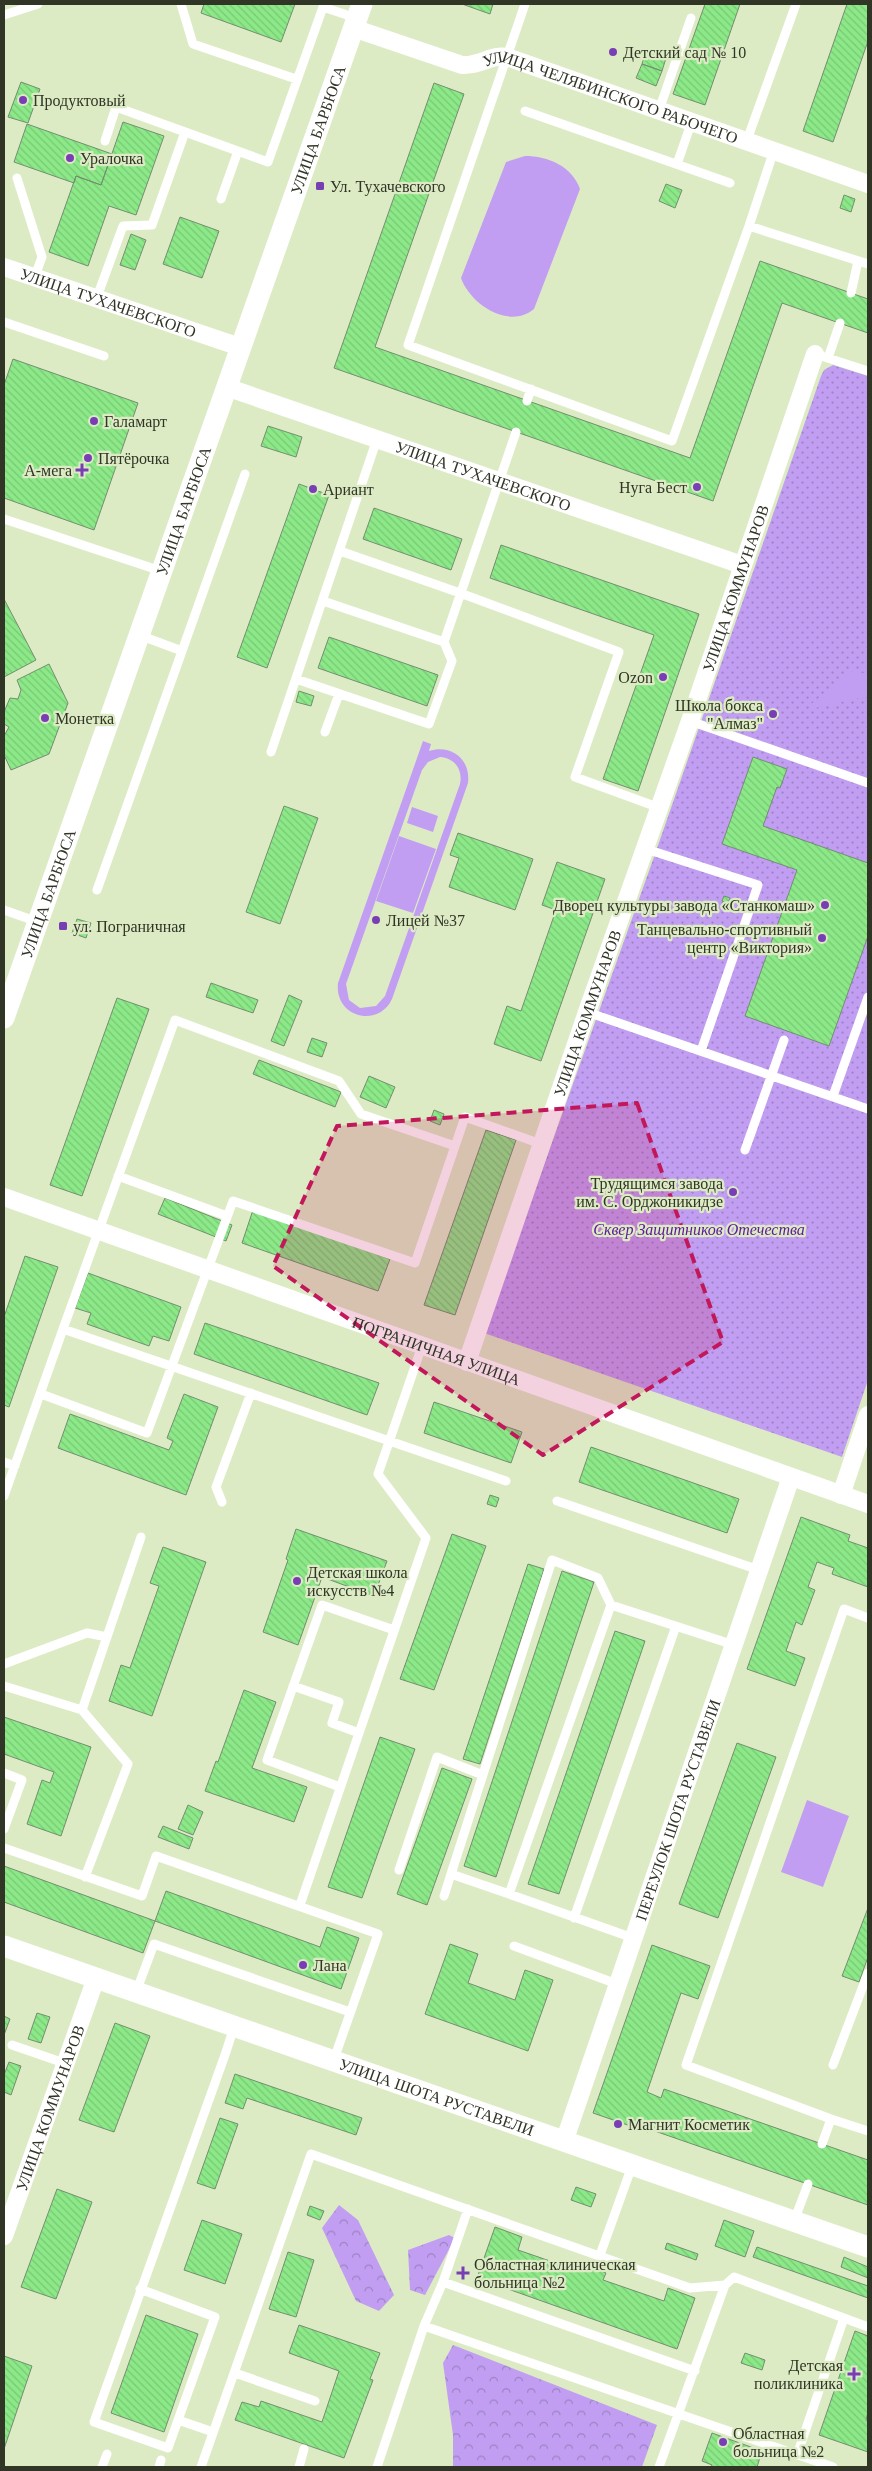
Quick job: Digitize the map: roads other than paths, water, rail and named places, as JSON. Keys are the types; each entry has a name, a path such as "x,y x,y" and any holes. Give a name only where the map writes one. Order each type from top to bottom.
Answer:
{"street":[{"name":"УЛИЦА ЧЕЛЯБИНСКОГО РАБОЧЕГО","path":"357,17 462,65 474,66 496,56 507,57 868,184"},
{"name":"УЛИЦА БАРБЮСА","path":"4,1018 357,17"},
{"name":"УЛИЦА ТУХАЧЕВСКОГО","path":"4,267 35,276 240,348"},
{"name":"УЛИЦА КОММУНАРОВ","path":"467,1362 587,1012 660,808 742,565 822,356"},
{"name":"УЛИЦА ТУХАЧЕВСКОГО","path":"226,387 742,565"},
{"name":"ПОГРАНИЧНАЯ УЛИЦА","path":"4,1197 868,1504"},
{"path":"841,1495 868,1415"},
{"name":"ПЕРЕУЛОК ШОТА РУСТАВЕЛИ","path":"564,2142 791,1477"},
{"name":"УЛИЦА ШОТА РУСТАВЕЛИ","path":"4,1946 868,2247"},
{"name":"УЛИЦА КОММУНАРОВ","path":"4,2236 64,2062 96,1978"}],"lane":[{"path":"4,15 38,4"},
{"path":"181,4 193,44 296,79"},
{"path":"525,4 408,345 672,441 749,226 774,150"},
{"path":"747,140 796,4"},
{"path":"105,141 116,107 268,162 323,7 357,17"},
{"path":"658,110 691,18"},
{"path":"524,110 730,183"},
{"path":"676,164 692,122"},
{"path":"97,298 123,226 152,226 185,132"},
{"path":"221,199 238,151"},
{"path":"17,178 42,257 35,276"},
{"path":"749,226 868,264"},
{"path":"851,293 858,261"},
{"path":"4,322 104,356"},
{"path":"840,323 822,356 868,371"},
{"path":"527,400 531,389"},
{"path":"296,679 429,724 452,661 444,642 516,432"},
{"path":"272,752 378,439"},
{"path":"97,890 245,474"},
{"path":"4,519 161,571"},
{"path":"340,552 460,593 619,652 575,777 660,808"},
{"path":"323,601 444,642"},
{"path":"139,635 182,651"},
{"path":"325,732 338,694"},
{"path":"690,721 868,783"},
{"path":"646,848 758,885 701,1051"},
{"path":"4,910 38,922"},
{"path":"833,1096 868,997"},
{"path":"587,1012 868,1109"},
{"path":"4,1496 174,1020 338,1081 361,1114 455,1146"},
{"path":"745,1150 784,1040"},
{"path":"41,1394 147,1433 174,1366 207,1269 233,1201 415,1263 465,1118 542,1144"},
{"path":"118,1176 226,1216"},
{"path":"63,1329 390,1439 506,1481"},
{"path":"300,1905 426,1538 378,1474 422,1346"},
{"path":"222,1502 216,1487 251,1393"},
{"path":"4,1462 15,1466"},
{"path":"557,1501 759,1570"},
{"path":"82,1710 141,1537"},
{"path":"444,1896 552,1560 598,1578 611,1605 509,1894"},
{"path":"340,1787 267,1760 322,1605 394,1630"},
{"path":"611,1605 734,1645"},
{"path":"868,1618 844,1609 686,2065 868,2131"},
{"path":"574,1918 676,1626"},
{"path":"4,1664 87,1633 107,1637"},
{"path":"4,1686 82,1710 128,1764 85,1877"},
{"path":"293,1686 339,1702 332,1723 359,1733"},
{"path":"399,1870 437,1757 483,1775"},
{"path":"4,1773 22,1780 4,1828"},
{"path":"4,1848 142,1896 156,1856 300,1905 378,1934 333,2062"},
{"path":"451,1874 633,1938"},
{"path":"136,1992 154,1944 350,2012"},
{"path":"514,1946 617,1984"},
{"path":"833,2065 868,1973"},
{"path":"140,2289 215,2317 168,2448 94,2422 140,2289 234,2027"},
{"path":"12,2045 64,2062"},
{"path":"822,2144 831,2119"},
{"path":"201,2467 311,2154 690,2288 725,2286"},
{"path":"600,2255 632,2166"},
{"path":"794,2222 808,2184"},
{"path":"377,2467 424,2326 443,2282 468,2209"},
{"path":"659,2467 725,2286 734,2277 868,2327"},
{"path":"443,2282 695,2370"},
{"path":"797,2455 844,2318"},
{"path":"424,2326 833,2467"},
{"path":"235,2373 315,2401"},
{"path":"178,2420 214,2432"},
{"path":"298,2467 304,2449"},
{"path":"102,2467 107,2454"}],"place":[{"name":"Детский сад № 10","path":"613,52"},
{"name":"Продуктовый","path":"23,100"},
{"name":"Уралочка","path":"70,158"},
{"name":"Ул. Тухачевского","path":"320,186"},
{"name":"Галамарт","path":"94,421"},
{"name":"Пятёрочка","path":"88,458"},
{"name":"А-мега","path":"82,470"},
{"name":"Нуга Бест","path":"697,487"},
{"name":"Ариант","path":"313,489"},
{"name":"Ozon","path":"663,677"},
{"name":"Школа бокса \"Алмаз\"","path":"773,714"},
{"name":"Монетка","path":"45,718"},
{"name":"Дворец культуры завода «Станкомаш»","path":"825,905"},
{"name":"Лицей №37","path":"376,920"},
{"name":"ул. Пограничная","path":"63,926"},
{"name":"Танцевально-спортивный центр «Виктория»","path":"822,938"},
{"name":"Трудящимся завода им. С. Орджоникидзе","path":"733,1192"},
{"name":"Детская школа искусств №4","path":"297,1581"},
{"name":"Лана","path":"303,1965"},
{"name":"Магнит Косметик","path":"618,2124"},
{"name":"Областная клиническая больница №2","path":"463,2273"},
{"name":"Детская поликлиника","path":"854,2374"},
{"name":"Областная больница №2","path":"723,2442"}],"park label":[{"name":"Сквер Защитников Отечества","path":"699,1229"}]}
